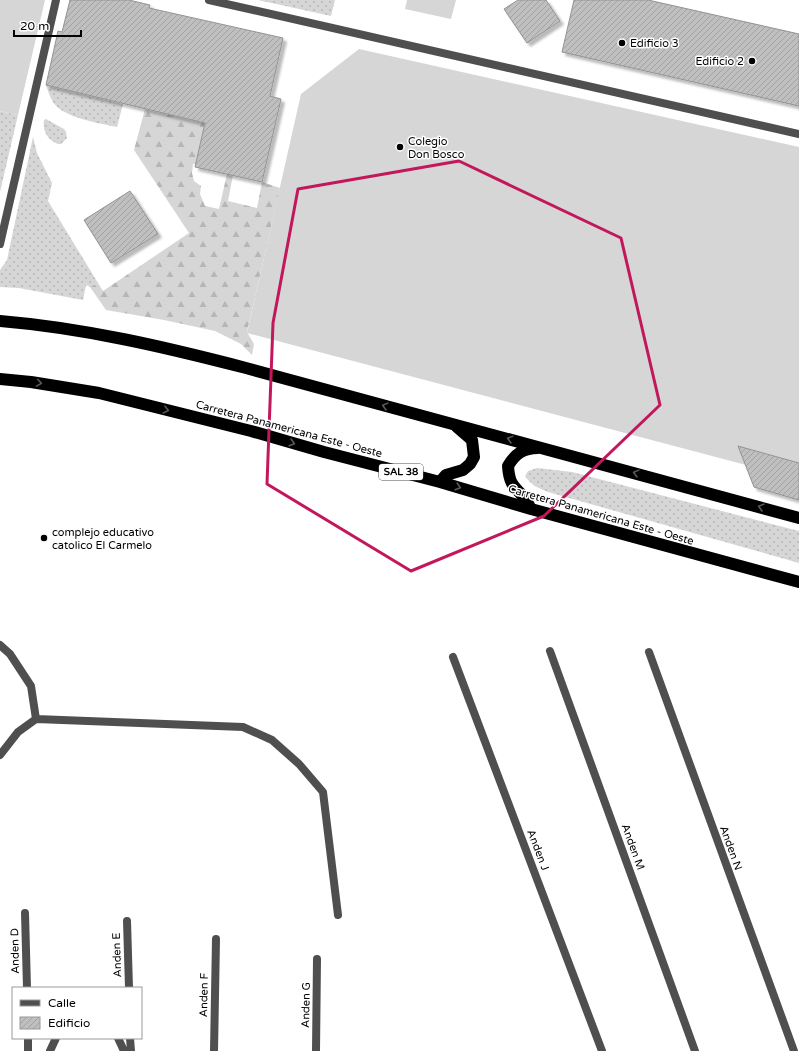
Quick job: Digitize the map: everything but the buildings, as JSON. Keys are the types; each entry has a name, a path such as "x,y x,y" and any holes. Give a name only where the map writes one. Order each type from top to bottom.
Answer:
{"highway":[{"path":"0,321 89,333 165,347 799,518"},
{"name":"Carretera Panamericana Este - Oeste","path":"0,379 31,382 99,393 251,431 799,582"},
{"path":"440,482 446,475 463,470 470,464 474,457 472,440 465,433 450,423"},
{"path":"531,509 523,496 516,491 511,483 508,466 512,458 519,452 532,449 547,449"}],"street":[{"path":"0,244 56,0"},
{"path":"209,0 799,134"},
{"path":"0,645 10,654 31,686 36,719"},
{"name":"Anden M","path":"550,651 695,1051"},
{"name":"Anden N","path":"648,652 794,1051"},
{"name":"Anden J","path":"453,657 602,1051"},
{"path":"0,755 18,732 36,719 243,726 272,740 299,764 322,792 338,915"},
{"name":"Anden D","path":"25,913 27,987"},
{"name":"Anden E","path":"127,921 129,987"},
{"name":"Anden F","path":"214,1051 216,940"},
{"name":"Anden G","path":"316,1051 317,959"},
{"path":"28,1039 28,1051"},
{"path":"50,1051 56,1039"},
{"path":"118,1039 124,1051"},
{"path":"130,1039 131,1051"}],"highlighted area":[{"path":"459,161 621,238 660,405 544,516 411,571 267,484 273,323 298,189"}],"green space":[{"path":"0,0 45,0 18,115 0,111"},
{"path":"258,0 335,0 331,16"},
{"path":"407,0 456,0 451,19 405,9"},
{"path":"359,49 799,147 799,463 739,446 746,465 247,333 301,94"},
{"path":"46,85 123,104 117,127 91,122 73,116 58,108 53,102"},
{"path":"145,109 205,123 196,164 193,164 192,173 194,181 201,186 200,194 205,206 219,209 227,174 233,175 228,201 257,208 262,182 280,188 247,332 254,344 252,355 241,344 215,331 106,310 90,287 98,283 103,291 189,233 134,150"},
{"path":"0,111 18,115 0,192"},
{"path":"46,119 64,129 66,132 67,138 61,144 54,142 46,135 44,120"},
{"path":"33,137 37,153 52,183 48,201 98,283 90,287 86,285 83,300 19,288 0,287 0,270 7,260"},
{"path":"537,468 572,472 799,531 799,563 548,492 535,486 525,476 528,471"}],"place":[{"name":"Edificio 3","path":"622,43"},
{"name":"Edificio 2","path":"752,61"},
{"name":"Colegio Don Bosco","path":"400,147"},
{"name":"complejo educativo catolico El Carmelo","path":"44,538"}]}
